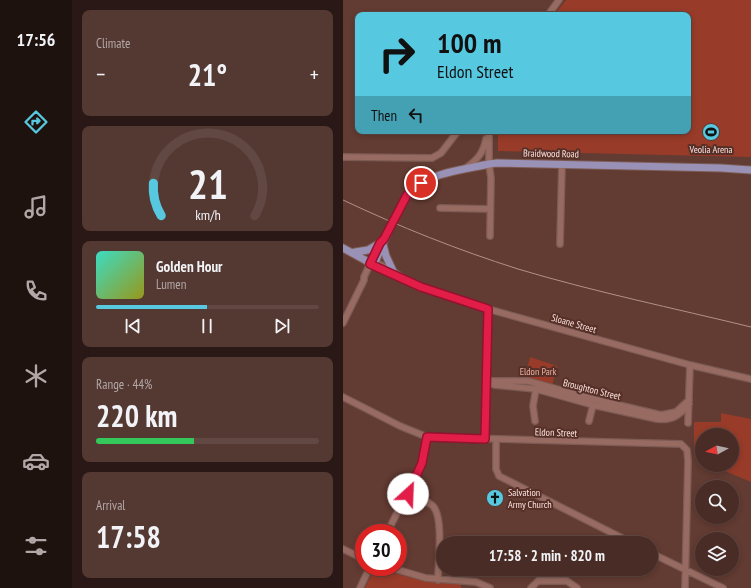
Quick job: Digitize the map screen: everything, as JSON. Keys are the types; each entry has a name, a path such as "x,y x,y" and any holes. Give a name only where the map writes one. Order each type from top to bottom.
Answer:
{"main road":[{"name":"Braidwood Road","path":"373,263 407,195 421,183 435,176 497,162 751,170"},
{"path":"353,252 367,250 383,242 386,256 395,273"},
{"name":"Sloane Street","path":"343,248 373,263"}],"street":[{"path":"550,12 559,0"},
{"path":"343,157 432,158 441,153 457,134"},
{"path":"465,169 481,156 487,134"},
{"path":"488,134 491,178 489,236"},
{"path":"560,244 562,164"},
{"path":"440,208 490,209"},
{"path":"343,323 364,280 364,277 373,263"},
{"name":"Sloane Street","path":"373,263 421,287 488,309 690,365 751,378"},
{"path":"485,439 488,309"},
{"path":"689,423 690,365"},
{"name":"Broughton Street","path":"487,383 491,381 527,381 593,399 661,415 676,412 689,402"},
{"name":"Broughton Street","path":"487,383 536,388 593,404 662,420 678,416 689,402"},
{"path":"535,421 533,406 536,388"},
{"path":"343,397 400,426 427,437 422,463 392,524"},
{"name":"Broughton Street","path":"589,421 593,404"},
{"name":"Eldon Street","path":"427,437 681,444 688,453 686,570"},
{"path":"496,439 496,469 499,476 618,536"},
{"path":"408,494 428,503 434,508 437,514 439,526 438,580"},
{"path":"343,549 355,555"},
{"path":"658,556 723,588"},
{"path":"685,588 686,570"},
{"path":"407,573 438,580 472,581 491,588"},
{"path":"360,588 366,576"},
{"path":"531,588 538,581 544,580 569,582 577,588"}],"green space":[{"path":"566,0 751,0 751,157 498,151 498,134 691,134 691,12 556,12"},
{"name":"Eldon Park","path":"530,357 557,366 552,386 524,380"},
{"path":"721,413 751,419 751,482 727,472 739,472 739,428 695,428 694,449 694,422 721,422"},
{"path":"371,576 404,576 428,582 461,583 461,588 365,588"}],"railway":[{"path":"343,200 429,238 518,269 605,292 751,327"}],"place":[{"name":"Veolia Arena","path":"711,132"},
{"name":"Salvation Army Church","path":"495,498"}],"route":[{"path":"408,494 422,463 427,437 485,439 488,309 421,287 370,264 407,195 413,188 421,183"}]}
